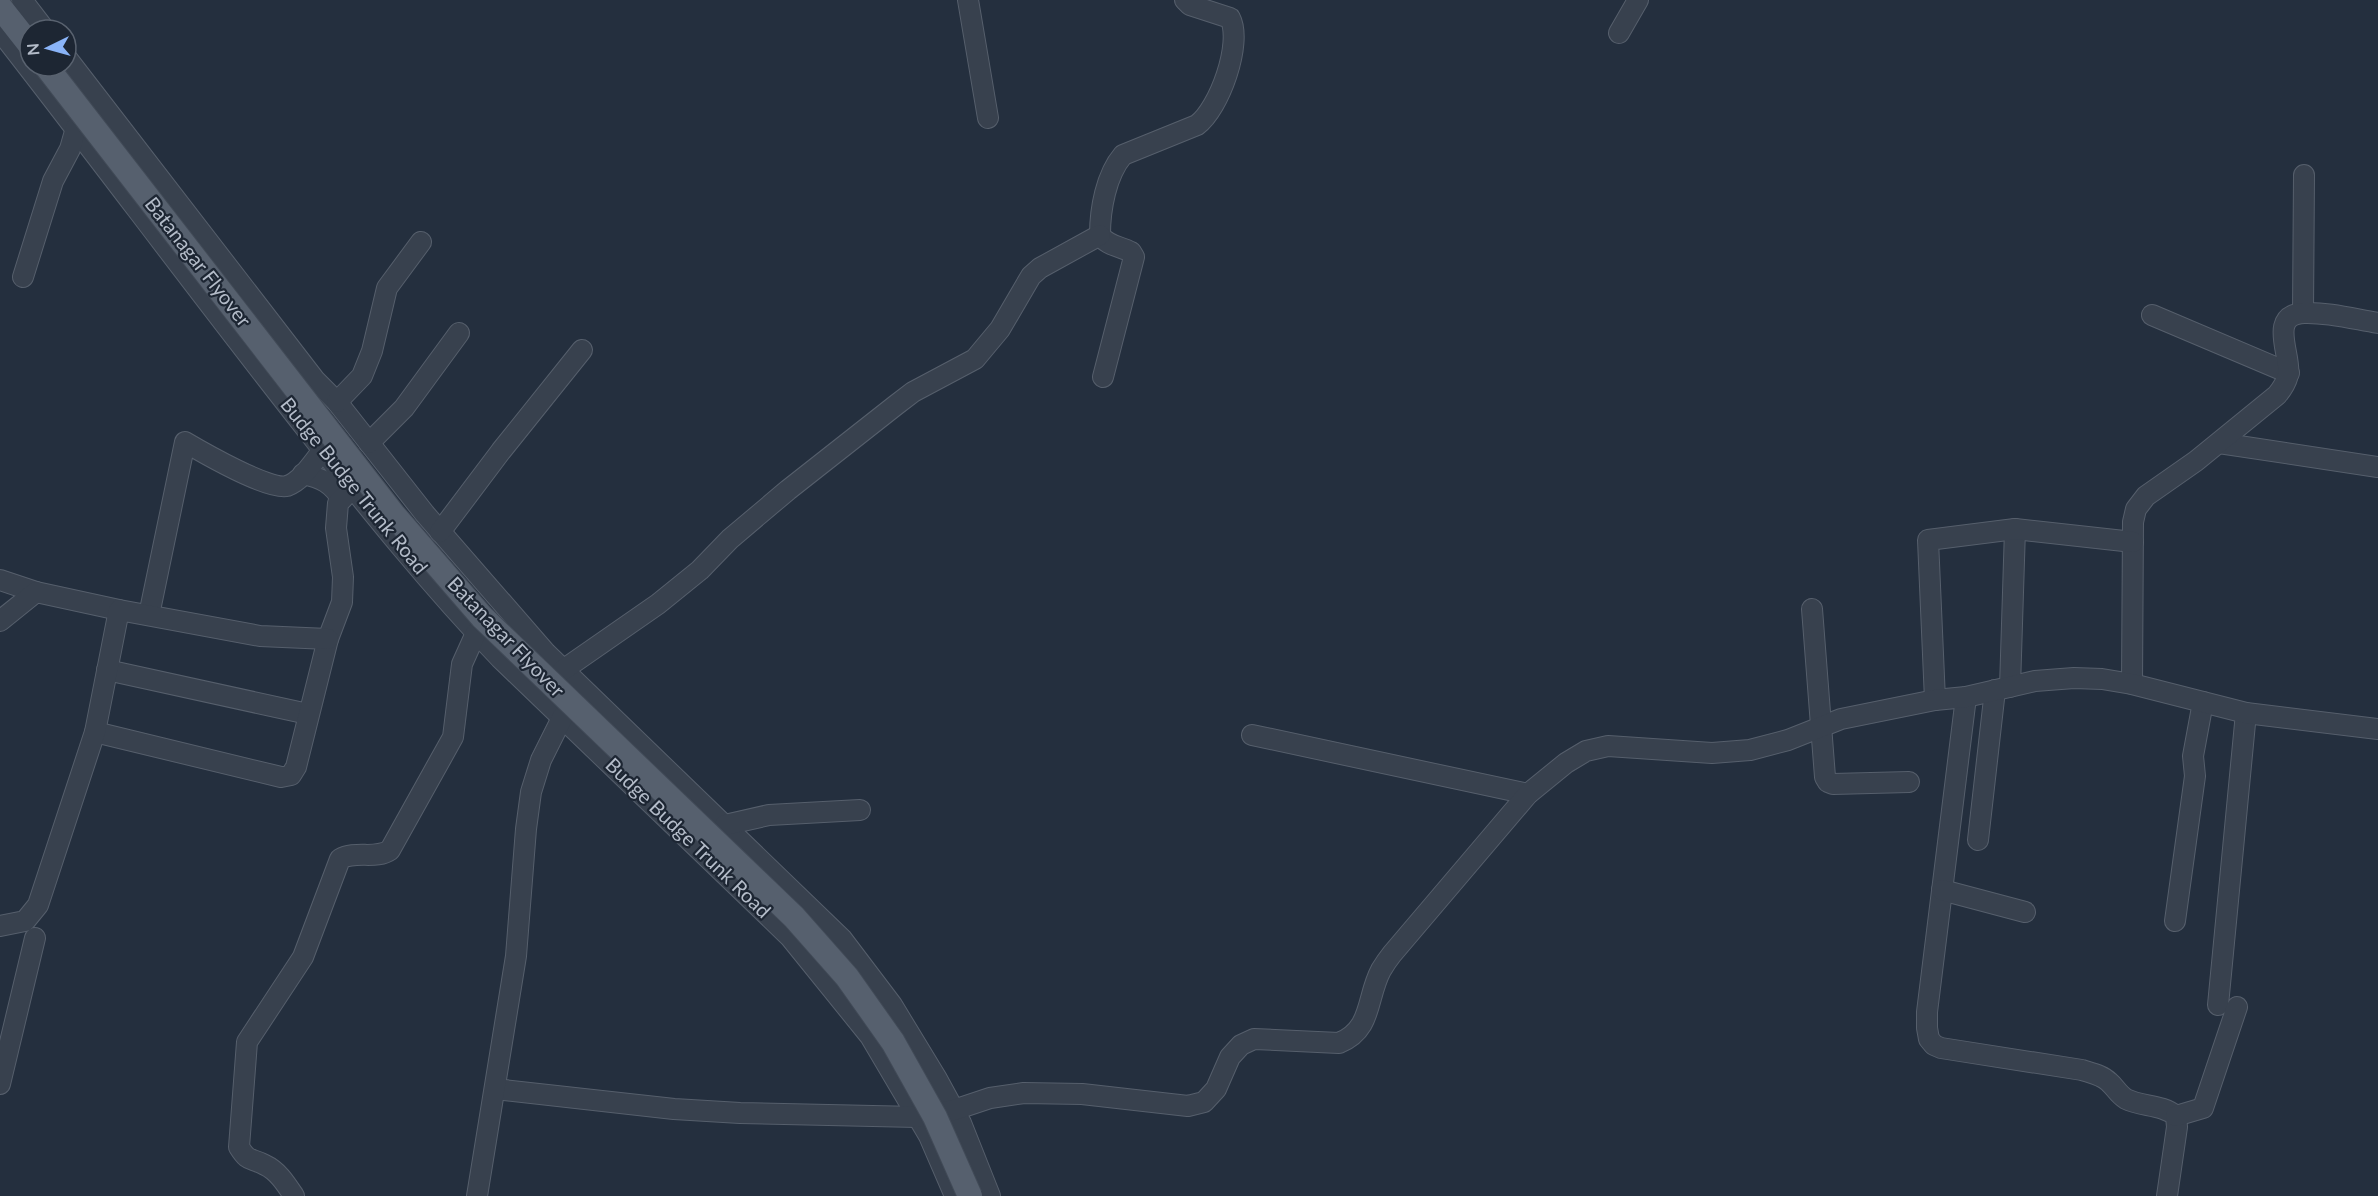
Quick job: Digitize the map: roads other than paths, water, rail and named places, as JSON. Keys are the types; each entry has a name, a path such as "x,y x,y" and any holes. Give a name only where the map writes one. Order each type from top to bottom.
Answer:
{"main road":[{"path":"0,7 18,30"},
{"name":"Batanagar Flyover","path":"55,78 393,514 482,617 794,917 847,977 893,1042 935,1117 970,1196"}],"street":[{"path":"22,0 36,18"},
{"path":"968,0 988,118"},
{"path":"1103,377 1134,265 1131,252 1112,245 1100,235 1108,182 1115,165 1123,155 1204,119 1227,73 1235,26 1230,18 1190,5 1185,0"},
{"path":"1618,33 1638,0"},
{"name":"Budge Budge Trunk Road","path":"0,31 230,333 323,450 347,493 476,633 790,937 870,1036 929,1136 955,1196"},
{"name":"Budge Budge Trunk Road","path":"78,73 315,380 337,402 440,532 546,653 842,939 892,1005 954,1110 990,1196"},
{"path":"23,277 52,181 70,149 76,128"},
{"path":"2303,313 2304,175"},
{"path":"563,670 658,604 700,570 730,539 788,490 913,392 975,359 1000,329 1031,276 1040,268 1100,235"},
{"path":"337,402 362,376 372,351 387,288 421,242"},
{"path":"2132,684 2133,542 2136,509 2146,495 2219,443 2283,388 2289,373 2282,332 2286,322 2294,315 2303,313 2378,323"},
{"path":"2152,315 2289,373"},
{"path":"369,443 404,408 459,333"},
{"path":"440,532 530,413 582,350"},
{"path":"148,615 185,442 224,464 276,486 286,486 303,474 323,450"},
{"path":"2219,443 2378,467"},
{"path":"95,732 281,777 291,775 296,766 328,639 342,602 343,577 336,515 338,502 382,460"},
{"path":"303,474 325,480 347,493"},
{"path":"1935,700 1928,540 2015,529 2133,542"},
{"path":"1978,840 2002,688 2015,529"},
{"path":"0,579 36,592 260,636 328,639"},
{"path":"0,621 36,592"},
{"path":"1812,609 1825,777 1833,784 1909,782"},
{"path":"0,926 25,921 38,905 95,732 119,610"},
{"path":"294,1196 278,1174 265,1165 246,1158 238,1147 247,1042 303,957 340,859 355,854 383,855 390,850 453,737 462,664 476,633"},
{"path":"107,670 308,714"},
{"path":"495,1089 674,1109 917,1117 954,1110 990,1098 1024,1093 1082,1094 1188,1106 1204,1102 1216,1089 1230,1057 1241,1045 1254,1039 1339,1043 1352,1038 1363,1024 1380,971 1392,954 1528,794 1566,763 1586,751 1608,746 1713,753 1749,750 1788,740 1841,719 1935,700 1966,697 2035,681 2074,678 2102,679 2132,684 2246,713 2378,729"},
{"path":"1966,697 1927,1012 1929,1039 1934,1045 1998,1058 2082,1070 2099,1075 2125,1098 2169,1111 2176,1116 2177,1127 2167,1196"},
{"path":"2175,921 2195,776 2193,756 2203,702"},
{"path":"2176,1116 2204,1108 2227,1006 2246,713"},
{"path":"477,1196 516,956 531,792 541,760 563,716"},
{"path":"1252,735 1528,794"},
{"path":"725,825 769,815 860,810"},
{"path":"1942,890 2025,912"},
{"path":"0,1084 35,938"}]}
